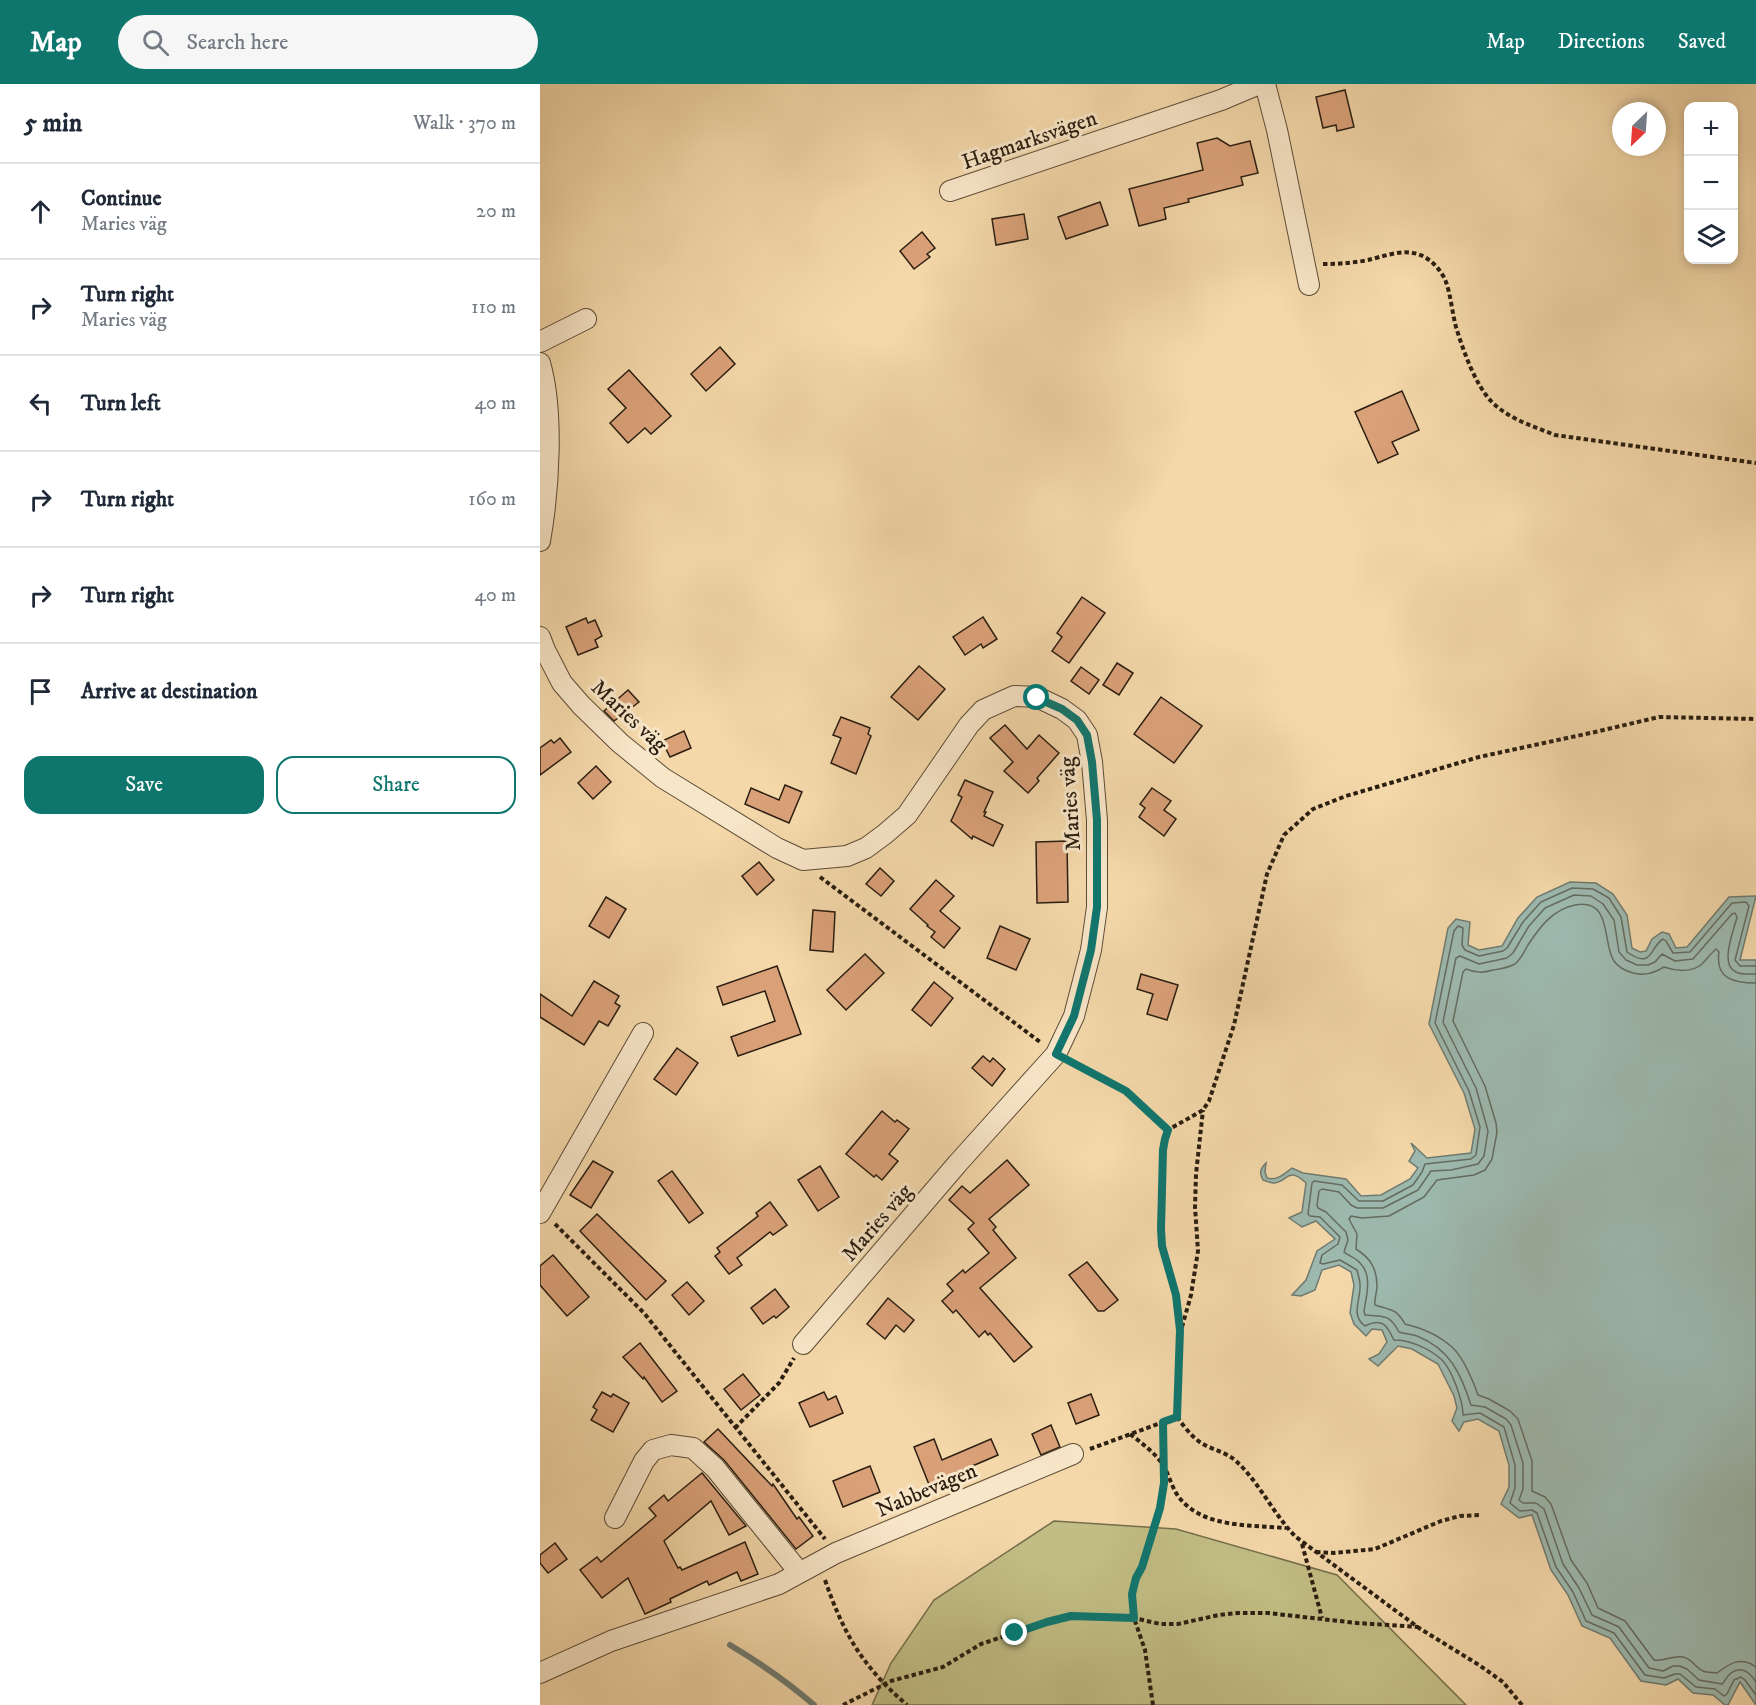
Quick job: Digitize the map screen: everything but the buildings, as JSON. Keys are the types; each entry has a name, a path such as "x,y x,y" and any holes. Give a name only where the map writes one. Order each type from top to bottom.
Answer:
{"street":[{"name":"Hagmarksvägen","path":"950,191 1221,100 1259,84"},
{"path":"1265,84 1309,285"},
{"path":"540,342 586,319"},
{"path":"540,363 548,406 548,464 540,540"},
{"name":"Maries väg","path":"540,637 544,650 562,683 620,743 673,784 777,848 802,860 848,856 866,848 885,834 907,814 954,745 983,710 1014,696 1037,698 1062,709 1077,720 1087,735 1092,762 1097,820 1097,907 1091,950 1074,1016 1056,1054 958,1163 803,1344"},
{"path":"540,1211 644,1033"},
{"path":"615,1518 644,1461 653,1450 672,1444 693,1448 715,1468 800,1572"},
{"name":"Nabbevägen","path":"540,1673 611,1641 779,1584 827,1557 1073,1454"}],"path":[{"path":"1303,255 1323,264 1413,253 1431,261 1446,281 1456,327 1479,384 1490,401 1506,414 1531,426 1555,435 1756,463"},
{"path":"1180,1330 1191,1295 1198,1251 1195,1207 1196,1174 1203,1110 1213,1090 1234,1025 1267,874 1284,835 1313,809 1346,796 1479,758 1659,717 1756,719"},
{"path":"802,860 825,882 1056,1054 1126,1091 1168,1130"},
{"path":"1203,1110 1168,1130 1163,1150 1162,1246 1176,1295 1180,1330 1177,1417 1200,1443 1225,1453 1244,1469 1287,1528 1301,1542 1419,1628 1503,1682 1522,1705"},
{"path":"540,1211 644,1312 735,1428 827,1557 834,1608 847,1634 862,1658 884,1685 908,1705"},
{"path":"735,1428 779,1383 803,1344"},
{"path":"1073,1454 1177,1417"},
{"path":"1153,1705 1145,1650 1134,1618 1132,1594 1160,1508 1164,1483 1163,1422"},
{"path":"1130,1434 1153,1452 1164,1466 1177,1495 1196,1514 1215,1520 1287,1528"},
{"path":"1315,1552 1334,1554 1375,1549 1441,1521 1460,1516 1479,1515"},
{"path":"1301,1542 1322,1618"},
{"path":"843,1705 891,1681 943,1667 981,1644 1071,1616 1134,1618 1160,1624 1179,1624 1219,1615 1268,1613 1419,1628"}],"shaded area":[{"path":"1054,1521 1176,1529 1337,1575 1466,1705 872,1705 891,1663 934,1600"}],"water":[{"path":"1570,882 1596,883 1613,894 1627,915 1632,948 1640,952 1646,951 1652,939 1662,932 1669,934 1676,948 1687,947 1729,897 1756,896 1740,960 1756,960 1756,1705 1740,1682 1728,1705 1725,1705 1713,1695 1693,1693 1678,1679 1666,1685 1641,1681 1610,1638 1582,1626 1568,1595 1551,1570 1532,1515 1519,1518 1501,1504 1509,1487 1509,1465 1499,1431 1478,1419 1464,1422 1459,1431 1452,1421 1457,1408 1454,1396 1438,1364 1412,1349 1398,1346 1378,1366 1369,1359 1379,1354 1387,1342 1382,1330 1372,1329 1366,1336 1354,1324 1350,1313 1354,1285 1351,1272 1339,1265 1322,1270 1315,1290 1301,1296 1292,1295 1306,1280 1317,1251 1335,1239 1316,1221 1302,1227 1289,1218 1302,1212 1306,1183 1295,1175 1291,1175 1272,1183 1263,1180 1261,1175 1261,1169 1266,1163 1267,1178 1277,1178 1292,1168 1303,1173 1346,1179 1361,1196 1381,1195 1410,1179 1418,1168 1409,1161 1415,1151 1411,1143 1427,1158 1471,1153 1475,1129 1464,1093 1429,1024 1448,928 1456,919 1470,922 1468,945 1479,950 1502,946 1518,918 1537,897"}],"waterway":[{"path":"730,1645 774,1673 814,1705"}],"route":[{"path":"1015,1633 1071,1616 1134,1618 1132,1594 1160,1508 1164,1483 1163,1422 1177,1417 1180,1330 1176,1295 1162,1246 1163,1150 1168,1130 1126,1091 1056,1054 1074,1016 1091,950 1097,907 1097,820 1092,762 1087,735 1077,720 1062,709 1037,698"}]}
